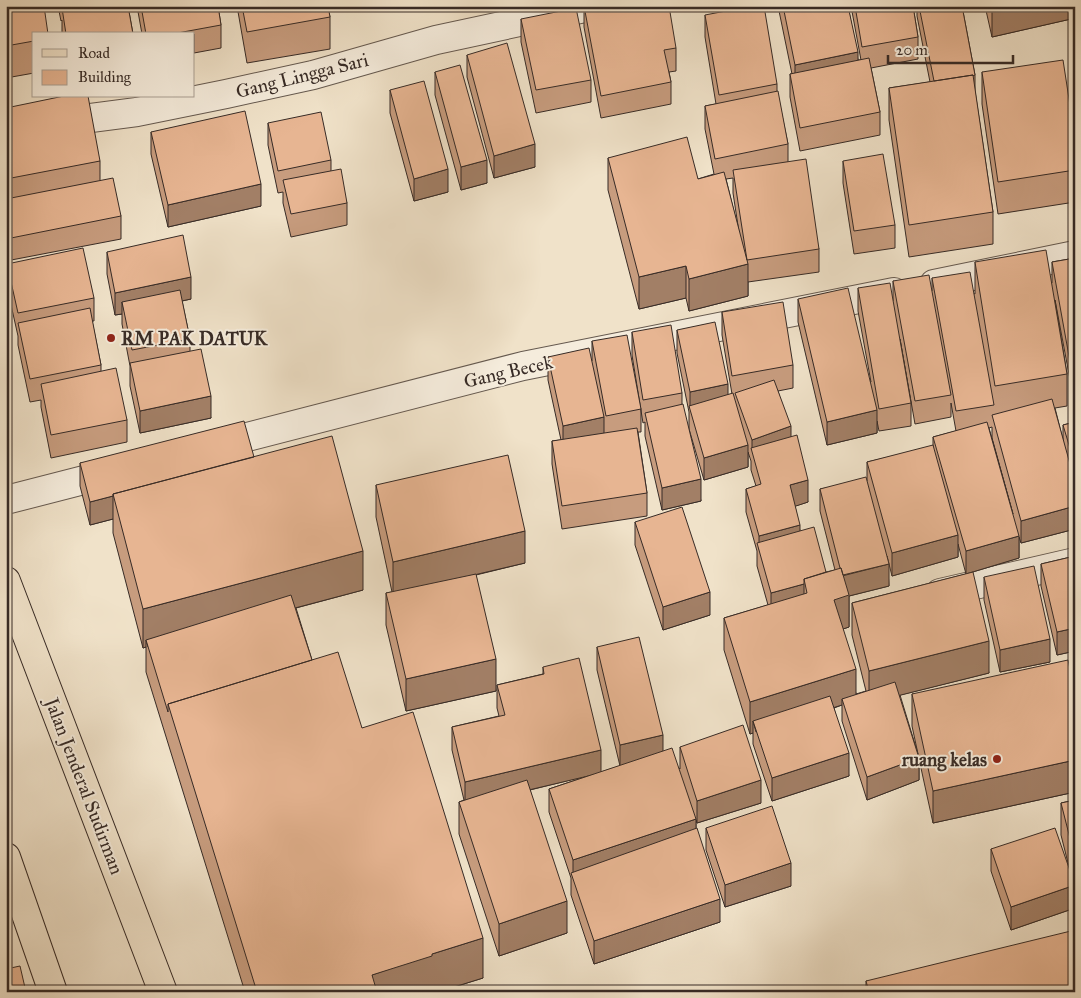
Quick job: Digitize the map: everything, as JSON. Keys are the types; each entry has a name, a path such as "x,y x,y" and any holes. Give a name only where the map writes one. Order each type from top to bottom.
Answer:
{"main road":[{"name":"Jalan Jenderal Sudirman","path":"6,580 163,992"},
{"path":"6,856 53,992"}],"street":[{"name":"Gang Lingga Sari","path":"6,129 137,112 313,76 436,40 594,6"},
{"name":"Gang Becek","path":"188,453 523,366 1075,256"},
{"path":"6,500 140,465"},
{"path":"913,599 1075,562"}],"building":[{"path":"6,6 44,6 48,32 32,32 32,41 6,46"},
{"path":"60,6 74,6 61,9"},
{"path":"74,6 128,6 133,32 66,32 62,8"},
{"path":"141,6 218,6 221,25 183,32 146,32"},
{"path":"242,6 328,6 330,17 247,32"},
{"path":"584,6 669,6 676,48 664,50 671,82 601,96"},
{"path":"752,6 764,6 777,84 719,95 705,15"},
{"path":"783,6 848,6 858,52 795,65"},
{"path":"855,6 913,6 918,37 862,47"},
{"path":"919,6 962,6 975,75 934,81"},
{"path":"576,8 591,80 536,90 521,19"},
{"path":"1075,14 1075,38 1071,15"},
{"path":"507,43 535,144 494,156 467,55"},
{"path":"869,58 880,112 800,128 790,74"},
{"path":"1063,60 1075,138 1075,170 998,182 982,72"},
{"path":"460,65 487,160 461,167 435,72"},
{"path":"973,75 993,212 909,225 889,88"},
{"path":"424,81 448,169 414,179 390,90"},
{"path":"778,91 788,144 715,159 705,106"},
{"path":"54,98 88,98 100,161 6,179 6,108"},
{"path":"245,111 261,184 168,205 151,132"},
{"path":"321,112 331,160 278,171 268,123"},
{"path":"687,137 698,179 724,172 748,264 689,279 686,266 639,277 608,158"},
{"path":"883,154 895,225 854,231 843,161"},
{"path":"806,159 819,249 747,260 733,170"},
{"path":"341,169 347,203 291,214 283,180"},
{"path":"113,178 121,216 6,239 6,199"},
{"path":"183,235 191,277 115,293 107,252"},
{"path":"83,248 94,298 18,313 7,264"},
{"path":"1046,250 1067,374 995,386 975,262"},
{"path":"1075,258 1075,384 1074,384 1052,262"},
{"path":"970,272 994,405 956,411 932,278"},
{"path":"929,275 951,395 915,401 893,281"},
{"path":"890,283 911,403 879,409 858,288"},
{"path":"848,288 877,410 827,422 798,299"},
{"path":"180,290 190,339 132,350 122,302"},
{"path":"783,302 793,365 732,376 722,312"},
{"path":"90,308 101,365 30,379 18,323"},
{"path":"715,322 728,384 690,392 677,330"},
{"path":"671,325 682,393 643,400 632,332"},
{"path":"627,335 641,409 606,416 592,341"},
{"path":"589,348 604,417 563,426 548,357"},
{"path":"201,349 211,396 140,411 130,363"},
{"path":"116,368 127,420 51,435 41,384"},
{"path":"774,380 791,426 752,440 735,393"},
{"path":"733,393 748,445 704,458 689,406"},
{"path":"1052,399 1075,482 1075,506 1021,521 992,415"},
{"path":"683,404 701,479 662,488 645,413"},
{"path":"244,421 254,457 113,494 113,496 90,502 80,463"},
{"path":"987,422 1019,536 966,551 933,437"},
{"path":"1075,422 1075,465 1063,425"},
{"path":"637,428 647,493 562,506 552,441"},
{"path":"797,435 808,480 790,485 800,525 759,536 746,489 761,484 751,448"},
{"path":"332,436 363,551 143,609 113,494"},
{"path":"933,445 958,535 892,553 867,462"},
{"path":"508,455 525,531 393,562 376,485"},
{"path":"866,477 889,564 843,575 820,489"},
{"path":"682,507 710,592 663,607 635,522"},
{"path":"814,527 826,572 804,579 804,584 771,593 757,543"},
{"path":"1075,556 1075,628 1057,632 1041,564"},
{"path":"1034,566 1050,639 1000,650 984,577"},
{"path":"841,568 849,595 834,600 856,669 750,702 724,618 807,593 804,579"},
{"path":"973,572 989,641 869,671 852,603"},
{"path":"476,574 496,659 406,679 386,593"},
{"path":"291,595 312,660 168,704 168,712 146,640"},
{"path":"639,637 663,735 620,745 597,647"},
{"path":"338,652 362,728 413,712 483,938 372,975 377,992 257,992 168,704"},
{"path":"579,658 601,750 465,782 452,727 505,715 497,685 544,674 543,667"},
{"name":"ruang kelas","path":"1068,660 1075,692 1075,760 933,791 912,694"},
{"path":"895,682 919,758 867,777 842,699"},
{"path":"830,696 849,753 772,778 753,721"},
{"path":"743,725 761,780 697,801 680,747"},
{"path":"672,748 696,819 573,860 549,789"},
{"path":"527,780 567,901 499,924 459,802"},
{"path":"1075,800 1075,858 1061,803"},
{"path":"772,806 791,863 725,885 706,828"},
{"path":"697,828 720,899 594,941 571,873"},
{"path":"1055,828 1075,885 1011,907 991,849"},
{"path":"1075,930 1075,992 869,992 866,981"},
{"path":"20,966 26,992 6,992 6,969"}],"place":[{"name":"RM PAK DATUK","path":"111,338"},
{"name":"ruang kelas","path":"997,759"}]}
